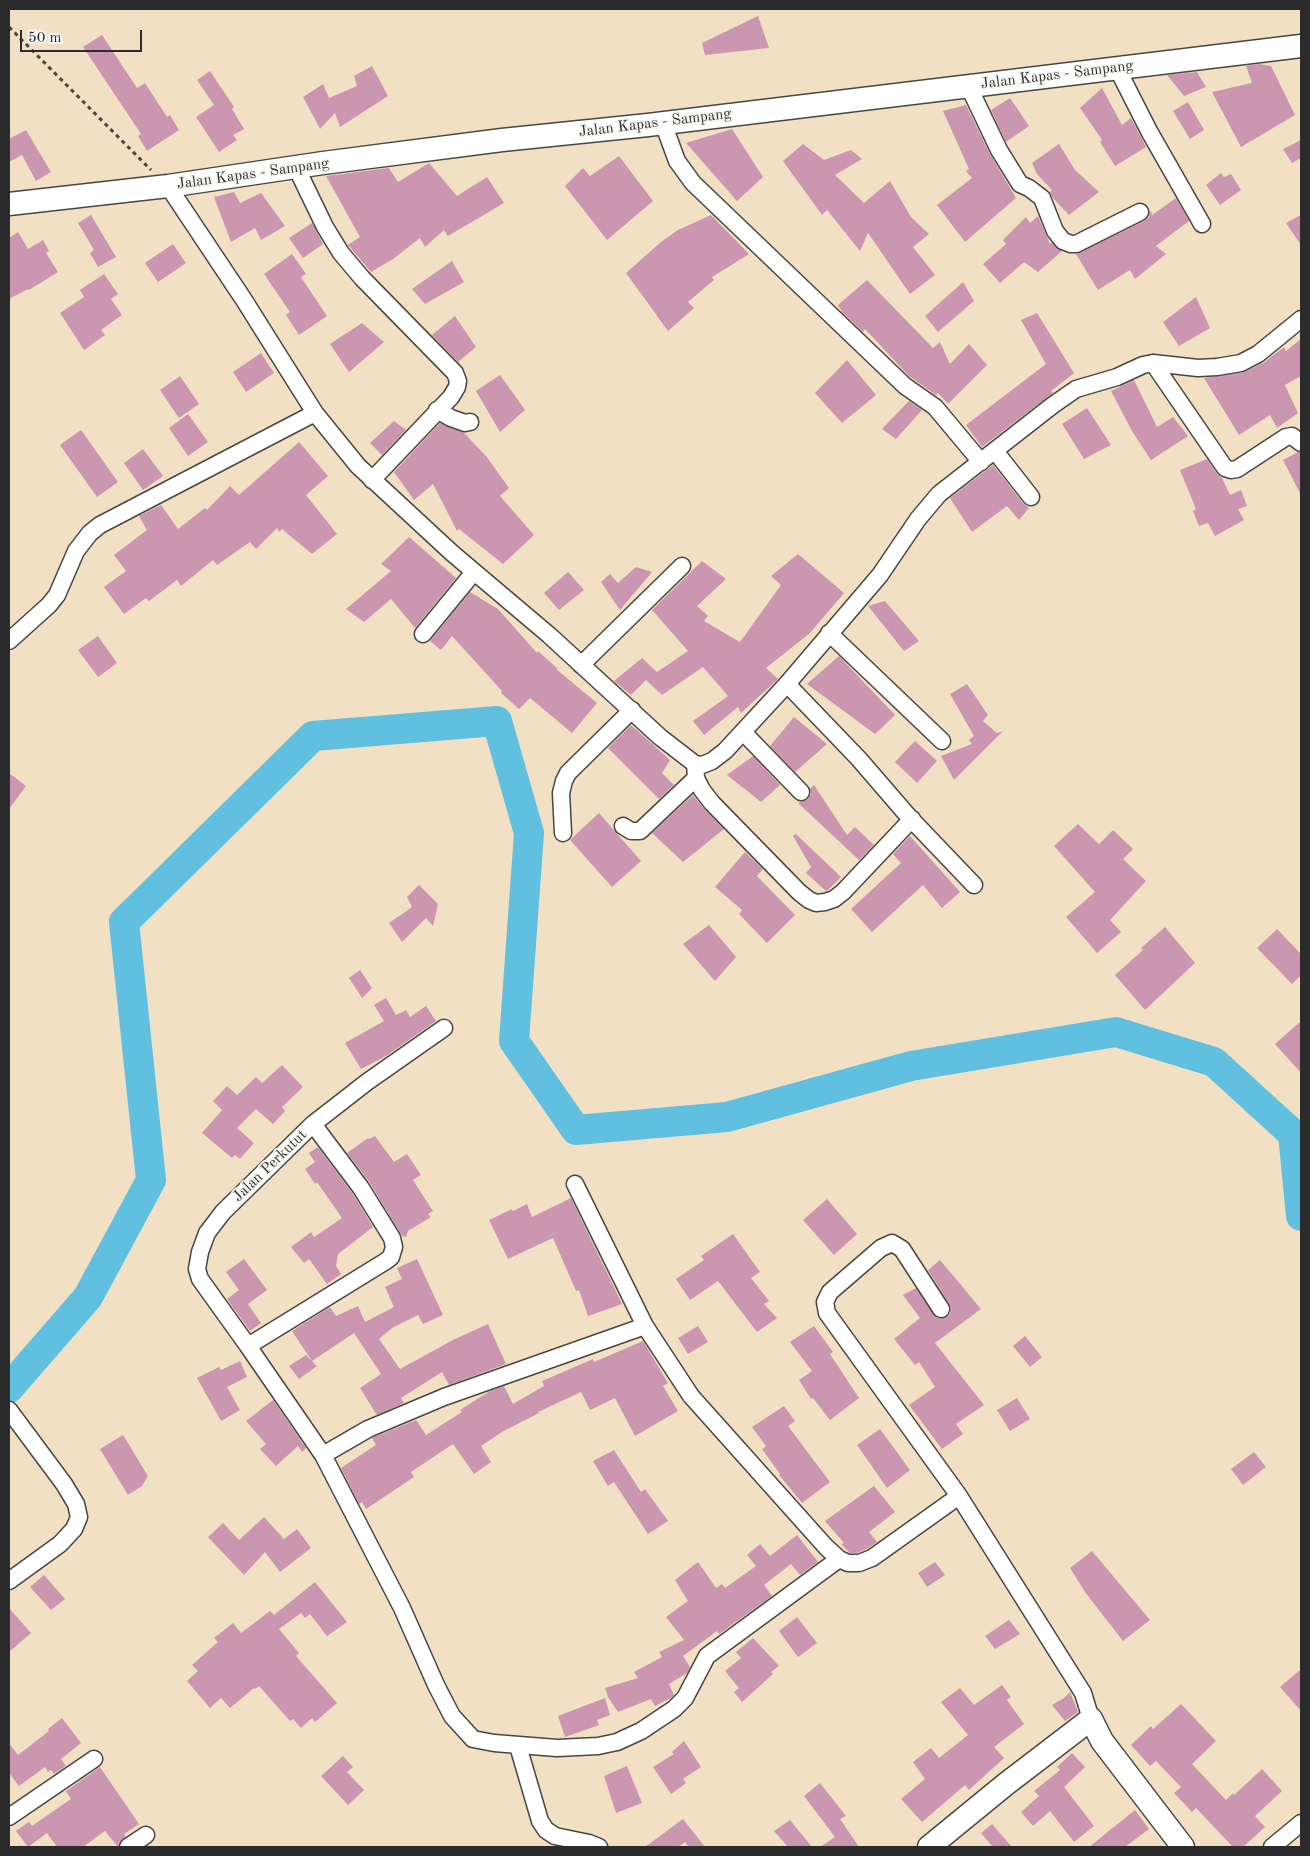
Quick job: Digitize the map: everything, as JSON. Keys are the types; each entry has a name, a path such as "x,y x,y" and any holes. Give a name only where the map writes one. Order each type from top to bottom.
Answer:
{"street":[{"name":"Jalan Kapas - Sampang","path":"9,204 168,186 502,140 663,123 1301,46"},
{"path":"1117,68 1202,224"},
{"path":"968,85 999,150 1020,184 1042,198 1055,230 1063,241 1076,244 1140,212"},
{"path":"663,123 677,161 693,183 904,386 935,408 981,462"},
{"path":"296,167 325,227 341,253 362,278 455,373 458,381 457,387 372,480"},
{"path":"168,186 244,300 315,413 358,466 474,572 632,710 696,771 707,796 739,832 808,900 816,903 825,902 834,899 843,892 912,819"},
{"path":"623,826 631,831 640,831 702,765 712,761 725,751 787,684 880,575 928,505 939,494 1067,394 1076,389 1117,377 1143,365 1153,363 1198,368 1218,367 1241,362 1258,354 1301,319"},
{"path":"1153,363 1225,468 1237,469 1286,437 1292,436 1301,443"},
{"path":"437,410 451,418 465,423 470,422"},
{"path":"9,641 49,606 57,595 76,551 90,533 100,525 315,413"},
{"path":"995,451 1031,497"},
{"path":"581,665 682,566"},
{"path":"423,634 474,572"},
{"path":"830,633 942,741"},
{"path":"787,684 859,758 912,819 974,885"},
{"path":"564,833 561,793 568,773 632,710"},
{"path":"743,732 801,792"},
{"name":"Jalan Perkutut","path":"444,1028 313,1124 223,1212 207,1234 200,1252 197,1269 200,1278 323,1455 402,1608 452,1716 473,1739 494,1743 557,1748 598,1746 617,1742 641,1731 674,1709 685,1698 702,1663 714,1650 839,1559"},
{"path":"248,1346 386,1262 391,1257 394,1247 392,1238 361,1188 313,1124"},
{"path":"575,1184 645,1326 691,1396 826,1547 839,1559 848,1563 860,1563 872,1558 959,1496"},
{"path":"941,1309 902,1249 892,1244 881,1248 830,1292 825,1302 827,1313 959,1496 1084,1693 1091,1719 1102,1741 1183,1847"},
{"path":"323,1455 368,1429 444,1396 645,1326"},
{"path":"9,1582 60,1544 74,1529 79,1517 76,1504 64,1484 12,1414"},
{"path":"929,1847 1006,1784 1091,1719"},
{"path":"518,1746 540,1820 546,1830 555,1836 599,1847"},
{"path":"9,1817 94,1759"},
{"path":"1272,1847 1301,1823"},
{"path":"128,1847 146,1835"}],"path":[{"path":"9,27 168,186"}],"building":[{"path":"758,16 769,48 705,55 702,43"},
{"path":"102,35 137,88 145,83 167,117 170,115 179,130 147,151 138,136 141,134 83,47"},
{"path":"1259,64 1271,66 1295,115 1241,147 1212,92 1252,83 1246,66"},
{"path":"372,66 388,96 340,127 335,113 320,129 303,97 323,84 329,98 357,86 354,76"},
{"path":"210,71 234,107 232,109 244,129 233,135 237,140 219,152 196,117 214,105 197,80"},
{"path":"1197,72 1206,87 1184,96 1167,75"},
{"path":"1102,88 1122,125 1131,118 1146,147 1115,166 1100,142 1102,140 1080,108"},
{"path":"1010,98 1029,126 1006,142 991,110"},
{"path":"1188,102 1204,130 1190,139 1173,111"},
{"path":"966,105 990,154 1016,198 965,242 937,205 972,178 966,171 969,169 943,111"},
{"path":"732,129 763,177 737,201 686,143"},
{"path":"26,130 51,172 36,181 22,155 9,162 9,139"},
{"path":"1301,140 1301,158 1292,163 1283,149"},
{"path":"803,144 824,160 851,150 862,159 835,175 864,203 890,181 911,217 929,234 913,247 935,275 910,294 868,233 860,251 827,210 822,215 783,161"},
{"path":"1059,144 1075,170 1099,192 1069,215 1053,198 1050,192 1052,190 1037,174 1032,163"},
{"path":"619,156 653,201 607,240 565,186 583,168 590,176"},
{"path":"429,163 457,196 487,177 504,203 448,236 444,230 425,247 420,238 393,259 371,272 348,245 360,237 326,176 389,168 398,182"},
{"path":"1221,173 1224,177 1231,174 1241,190 1220,205 1206,185"},
{"path":"234,192 240,203 261,193 285,226 261,240 255,228 231,242 214,197"},
{"path":"1176,198 1189,221 1156,246 1166,254 1135,279 1130,270 1098,290 1076,254 1144,221 1149,217 1151,211 1152,215"},
{"path":"91,215 116,257 98,267 90,253 94,250 78,223"},
{"path":"711,215 749,254 712,277 714,280 688,302 694,308 668,331 626,273 661,242 678,230"},
{"path":"1301,215 1301,245 1286,223"},
{"path":"1038,216 1050,244 1051,242 1062,251 1038,272 1024,262 1000,283 983,264 1006,244 1003,240 1026,217 1030,223"},
{"path":"312,223 323,244 303,258 289,238"},
{"path":"18,232 28,249 43,240 49,251 46,253 58,272 29,290 9,299 9,238"},
{"path":"173,244 186,263 158,282 145,263"},
{"path":"292,254 306,274 301,277 327,316 299,335 286,315 290,312 264,274"},
{"path":"452,261 464,282 425,304 412,289"},
{"path":"104,274 118,294 111,299 122,315 101,330 105,335 84,350 60,313 84,297 80,290"},
{"path":"867,280 933,348 940,342 950,364 969,344 987,365 948,404 938,393 936,395 909,376 865,329 863,332 842,312 838,305"},
{"path":"963,282 974,301 938,332 925,316"},
{"path":"1196,297 1210,328 1179,346 1163,322"},
{"path":"1037,313 1074,373 1051,391 1053,393 982,447 966,425 1046,364 1021,320"},
{"path":"455,316 476,347 458,362 432,335"},
{"path":"362,323 384,342 349,372 330,344"},
{"path":"1301,339 1301,376 1285,385 1298,413 1277,428 1270,415 1239,435 1204,378 1245,372 1263,363 1284,347 1286,351"},
{"path":"261,353 274,373 246,392 233,372"},
{"path":"847,360 876,395 842,423 815,393"},
{"path":"500,375 525,410 500,432 476,391"},
{"path":"180,376 199,404 179,418 160,390"},
{"path":"1134,380 1157,427 1173,417 1188,436 1151,460 1132,431 1111,391"},
{"path":"909,401 922,410 896,439 882,429"},
{"path":"1087,408 1111,445 1084,459 1062,424"},
{"path":"188,414 208,442 188,456 169,428"},
{"path":"394,421 406,430 382,455 370,443"},
{"path":"440,423 464,433 486,456 509,488 500,496 534,535 503,564 459,529 457,531 433,484 414,500 394,472"},
{"path":"81,430 118,482 97,497 60,445"},
{"path":"299,442 328,476 306,495 337,534 312,554 282,529 279,532 277,528 256,549 250,542 217,565 213,560 181,586 177,580 149,601 146,598 124,614 104,587 126,571 114,555 147,530 139,516 161,505 178,529 205,508 207,510 230,486 239,495"},
{"path":"143,449 163,476 143,490 124,463"},
{"path":"1298,452 1301,453 1301,495 1283,460"},
{"path":"1207,459 1222,478 1230,495 1241,490 1247,506 1238,509 1244,520 1215,536 1208,523 1199,526 1193,511 1196,509 1180,470"},
{"path":"993,465 1029,508 1019,520 1007,506 972,532 950,498"},
{"path":"409,537 456,578 415,628 391,599 364,622 346,609 391,571 381,564"},
{"path":"798,554 844,593 810,633 766,668 778,679 741,713 738,707 704,735 693,721 728,696 703,667 662,695 646,680 631,695 614,681 642,658 657,672 688,651 652,610 702,561 726,579 697,606 708,616 704,621 740,642 781,585 771,576"},
{"path":"636,567 652,572 620,610 601,582 610,574 618,583"},
{"path":"568,572 584,590 559,610 544,593"},
{"path":"470,592 498,609 537,653 538,651 556,669 597,703 572,733 530,698 519,709 501,693 502,691 452,636 441,650 430,641"},
{"path":"885,601 919,641 904,651 868,606"},
{"path":"98,636 117,663 98,677 78,650"},
{"path":"839,656 895,715 875,734 807,684"},
{"path":"967,684 988,715 983,721 997,733 1003,731 954,780 941,756 972,744 969,740 974,736 950,694"},
{"path":"794,717 827,744 795,772 770,746"},
{"path":"631,725 670,760 662,773 674,785 659,799 608,748"},
{"path":"915,741 937,761 917,783 895,762"},
{"path":"753,756 780,785 761,802 727,775"},
{"path":"9,773 26,786 9,809"},
{"path":"814,785 847,835 855,827 874,845 859,860 798,803 808,799 811,794 810,789"},
{"path":"693,795 724,829 683,862 652,833"},
{"path":"599,813 641,861 612,887 570,840"},
{"path":"1078,824 1099,844 1113,830 1133,849 1123,859 1146,881 1110,920 1121,932 1097,953 1066,917 1095,892 1054,846"},
{"path":"796,834 841,877 828,890 826,891 806,873 811,867 793,836"},
{"path":"910,836 960,892 942,908 923,885 872,932 851,909 901,863 893,854"},
{"path":"745,852 763,869 757,876 795,915 767,943 739,914 742,910 715,887"},
{"path":"419,885 438,904 433,926 426,918 402,942 389,923 412,907 407,897"},
{"path":"709,925 736,957 715,981 683,944"},
{"path":"1165,927 1195,963 1145,1010 1115,975"},
{"path":"1277,929 1301,954 1301,975 1292,984 1257,948"},
{"path":"360,970 372,988 362,998 349,978"},
{"path":"386,998 396,1015 406,1010 410,1017 426,1006 436,1021 386,1056 361,1069 345,1043 384,1021 374,1005"},
{"path":"1301,1021 1301,1073 1275,1044"},
{"path":"282,1065 303,1087 282,1107 285,1111 273,1124 256,1109 237,1128 254,1143 240,1159 235,1155 232,1158 202,1133 222,1110 213,1101 227,1086 237,1095 256,1077 262,1083"},
{"path":"375,1136 394,1162 407,1154 421,1175 413,1180 433,1211 428,1214 431,1217 408,1231 406,1237 402,1236 370,1183 347,1153 368,1138"},
{"path":"318,1147 353,1194 373,1227 338,1254 336,1266 341,1274 327,1284 309,1259 304,1263 291,1247 311,1232 314,1237 342,1218 317,1182 315,1184 305,1169 315,1162 309,1153"},
{"path":"571,1198 622,1304 588,1316 579,1290 576,1291 553,1238 508,1259 489,1220 527,1204 532,1217"},
{"path":"827,1199 857,1234 834,1255 803,1220"},
{"path":"733,1234 760,1272 751,1278 769,1301 764,1304 777,1318 757,1332 718,1281 690,1300 676,1279 704,1260 701,1256"},
{"path":"244,1259 267,1290 248,1304 261,1323 250,1331 227,1299 239,1290 226,1272"},
{"path":"417,1259 443,1315 423,1324 418,1315 392,1328 379,1339 400,1369 453,1340 488,1324 506,1364 449,1385 442,1372 401,1398 404,1403 377,1415 360,1388 381,1374 354,1333 312,1361 292,1331 330,1307 336,1316 358,1306 365,1322 394,1307 385,1287 402,1279 397,1268"},
{"path":"940,1260 981,1309 935,1343 984,1405 956,1424 963,1434 942,1449 909,1405 935,1387 919,1362 915,1365 894,1339 920,1318 903,1295 916,1288 936,1318 942,1319 950,1314 949,1304 928,1270"},
{"path":"698,1326 708,1342 688,1354 678,1338"},
{"path":"814,1326 833,1352 830,1354 859,1398 830,1420 813,1398 811,1399 799,1380 812,1371 790,1342"},
{"path":"1025,1336 1042,1357 1030,1367 1013,1346"},
{"path":"643,1341 668,1383 663,1386 678,1411 635,1436 615,1398 590,1410 581,1392 538,1412 481,1446 491,1462 474,1474 453,1444 411,1472 414,1477 366,1509 362,1502 359,1504 341,1468 376,1445 372,1438 416,1420 426,1435 490,1391 504,1386 513,1404 544,1386 542,1381 593,1359 594,1362"},
{"path":"306,1355 317,1366 299,1379 289,1366"},
{"path":"240,1361 247,1377 227,1387 240,1410 221,1421 197,1378 219,1367 221,1370"},
{"path":"1017,1398 1030,1419 1010,1431 997,1410"},
{"path":"273,1400 306,1448 302,1452 298,1446 276,1466 260,1449 266,1444 246,1421"},
{"path":"784,1406 795,1421 788,1426 830,1482 802,1503 779,1475 762,1449 766,1446 752,1427"},
{"path":"880,1429 910,1470 887,1488 857,1445"},
{"path":"123,1435 148,1476 142,1486 128,1495 100,1449"},
{"path":"614,1450 641,1492 645,1489 668,1521 648,1534 614,1482 608,1486 593,1461"},
{"path":"1254,1452 1266,1467 1243,1485 1231,1469"},
{"path":"874,1486 895,1512 869,1532 877,1542 867,1549 857,1553 850,1553 841,1544 844,1543 825,1521"},
{"path":"264,1517 284,1539 297,1529 311,1548 280,1572 265,1552 244,1575 208,1537 223,1523 239,1540"},
{"path":"797,1535 818,1562 800,1575 791,1564 764,1585 772,1596 719,1634 717,1631 683,1656 690,1667 687,1673 669,1684 674,1695 671,1698 655,1706 651,1699 618,1712 608,1697 605,1688 638,1678 634,1672 662,1657 659,1652 684,1640 666,1617 688,1601 675,1580 698,1562 716,1588 722,1584 725,1588 756,1566 747,1555 760,1544 770,1556"},
{"path":"1092,1551 1150,1620 1123,1641 1085,1592 1070,1568"},
{"path":"935,1562 945,1575 927,1587 918,1573"},
{"path":"44,1575 65,1599 51,1610 30,1587"},
{"path":"315,1582 347,1622 327,1636 310,1614 305,1618 301,1613 279,1629 299,1653 296,1656 337,1703 315,1722 312,1718 301,1728 293,1719 290,1721 259,1686 230,1708 221,1698 210,1708 187,1681 198,1671 192,1665 218,1642 214,1638 233,1623 241,1633 270,1611 274,1615"},
{"path":"9,1608 31,1633 9,1652"},
{"path":"797,1617 817,1643 798,1657 779,1631"},
{"path":"1009,1620 1020,1634 995,1649 985,1636"},
{"path":"753,1638 779,1666 771,1672 773,1674 742,1702 734,1692 739,1688 725,1671 741,1658 736,1652"},
{"path":"1301,1669 1301,1711 1280,1687"},
{"path":"1002,1685 1011,1697 1007,1700 1024,1724 994,1747 1004,1758 969,1790 965,1785 922,1822 901,1799 925,1779 913,1762 931,1748 939,1758 968,1735 941,1702 960,1688 974,1705"},
{"path":"1070,1692 1078,1712 1065,1721 1052,1705"},
{"path":"605,1698 610,1715 597,1720 599,1725 565,1737 558,1716"},
{"path":"1181,1704 1216,1741 1192,1764 1226,1800 1262,1769 1282,1791 1255,1816 1265,1827 1243,1847 1233,1847 1196,1808 1192,1812 1174,1793 1181,1787 1156,1761 1150,1766 1131,1745 1151,1726 1153,1729"},
{"path":"62,1718 81,1743 61,1759 66,1766 54,1774 51,1770 48,1772 45,1767 19,1786 9,1773 9,1743 18,1755 49,1731 48,1729"},
{"path":"684,1741 701,1767 683,1779 686,1783 671,1794 653,1767 674,1754 672,1752"},
{"path":"1072,1753 1085,1767 1064,1787 1094,1826 1074,1842 1050,1811 1033,1826 1021,1812 1039,1796 1034,1791 1060,1770 1057,1767"},
{"path":"343,1756 353,1767 347,1772 364,1790 348,1805 321,1776"},
{"path":"627,1766 642,1803 616,1813 604,1776"},
{"path":"100,1767 139,1824 124,1834 126,1837 119,1842 118,1847 105,1831 83,1847 57,1847 47,1833 28,1847 16,1831 29,1822 32,1826 71,1799 66,1791"},
{"path":"820,1783 846,1816 840,1819 859,1847 820,1847 835,1837 804,1796"},
{"path":"1135,1810 1149,1829 1125,1847 1089,1847"},
{"path":"683,1819 705,1847 689,1847 685,1842 678,1847 645,1847"},
{"path":"790,1820 812,1847 788,1847 774,1831"},
{"path":"992,1824 1012,1847 993,1847 981,1833"}],"waterway":[{"path":"9,1388 88,1297 151,1180 124,922 313,736 497,721 529,833 514,1041 576,1130 727,1117 911,1066 1116,1032 1214,1062 1293,1134 1301,1216"}]}
